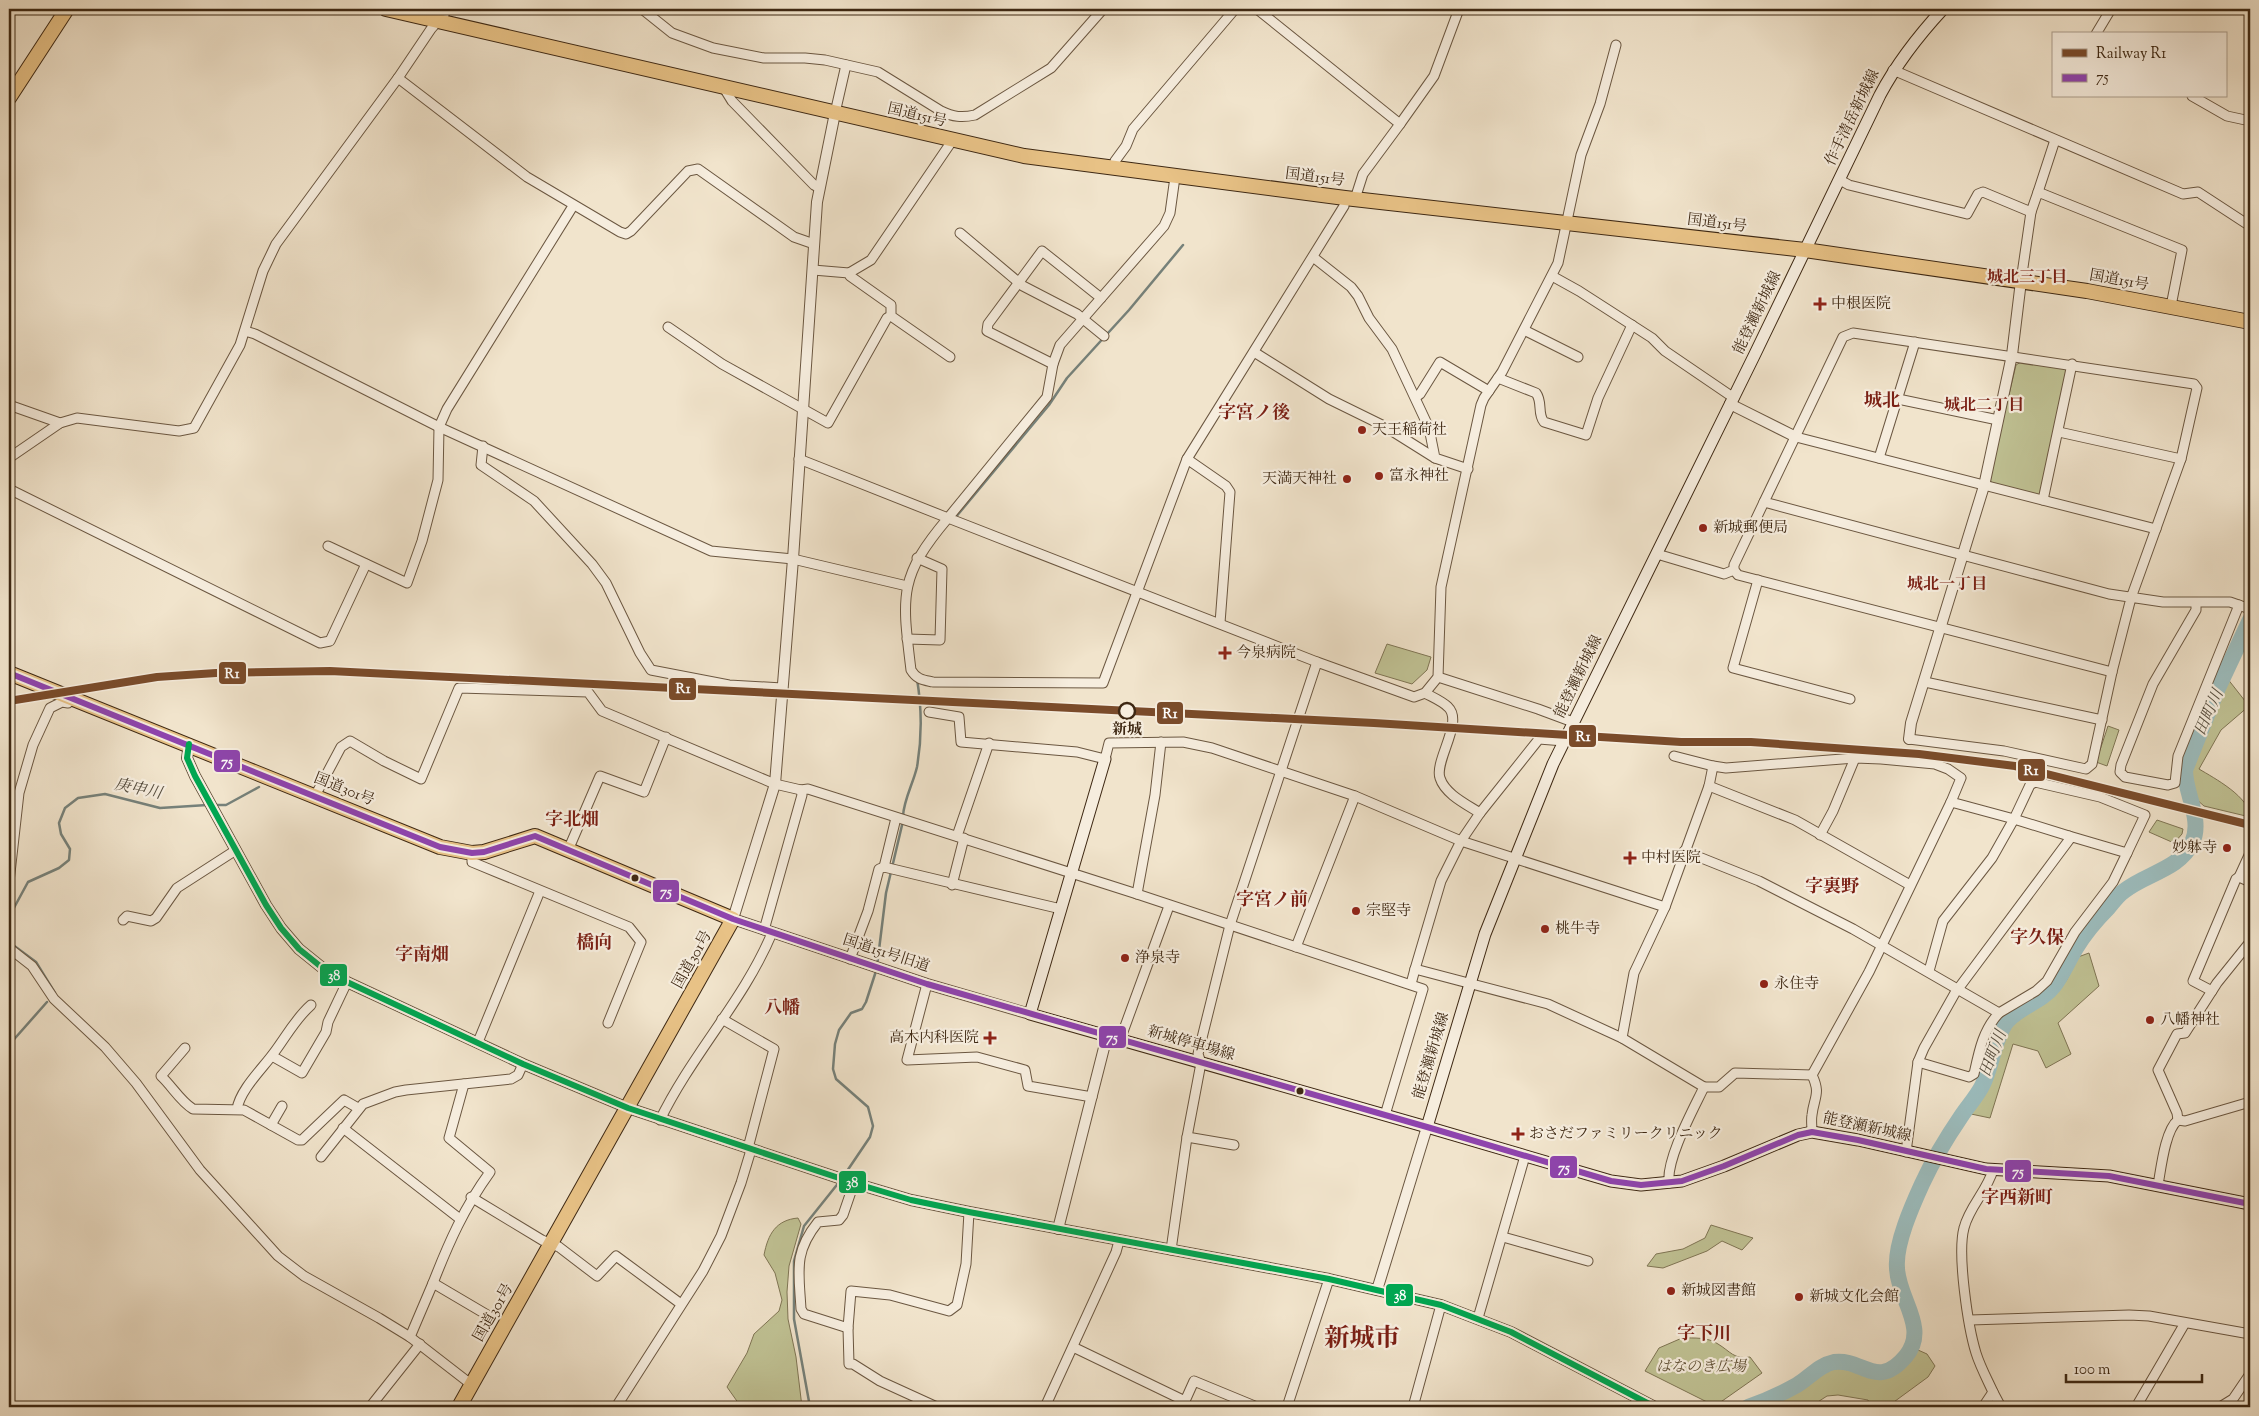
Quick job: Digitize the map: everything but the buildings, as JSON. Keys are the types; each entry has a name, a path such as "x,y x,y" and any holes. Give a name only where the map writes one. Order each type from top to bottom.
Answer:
{"highway":[{"path":"9,98 68,9"},
{"name":"国道151号","path":"386,9 952,141 1024,156 1350,199 1805,250 2021,281 2171,306 2250,322"},
{"name":"国道301号","path":"9,672 69,698 189,744 440,847 472,853 484,852 536,836 569,848 733,919 460,1407"}],"main road":[{"name":"作手清岳新城線","path":"1805,250 1893,70 1915,40 1943,9"},
{"name":"能登瀬新城線","path":"1805,250 1564,740 1486,934 1427,1126 1611,1181 1641,1185 1669,1183 1697,1176 1798,1135 1812,1132 1858,1140 1993,1170 2109,1176 2250,1204"},
{"path":"1030,1014 1105,758"},
{"name":"新城停車場線","path":"1030,1014 1427,1126"}],"street":[{"path":"9,458 60,423 77,418 179,431 194,428 240,345 262,271 276,244 398,78 431,29 448,9"},
{"path":"642,9 672,33 713,48 764,58 805,58 878,72 951,116 961,118 975,116 1051,68 1103,9"},
{"path":"1114,169 1115,161 1126,146 1133,129 1235,9"},
{"path":"1257,9 1400,124"},
{"path":"1175,177 1172,207 1164,226 1060,345 1053,364 1047,397 921,560 907,586 904,613 911,640 911,670 918,678 933,682 1103,683 1187,459 1350,199 1363,174 1434,76 1459,9"},
{"path":"2097,32 2111,9"},
{"path":"799,459 1317,662 1414,697 1425,693 1438,677 1441,587 1481,405 1524,330 1552,276 1562,250 1566,222 1581,155 1600,104 1616,45"},
{"path":"733,919 776,784 819,188 846,65"},
{"path":"1893,70 2183,194 2198,192 2250,226"},
{"path":"398,78 527,178 573,206 626,234 688,171 698,169 794,237 814,244"},
{"path":"724,88 732,102 819,188"},
{"path":"2196,98 2227,116 2250,121"},
{"path":"2055,140 2031,212 2012,355 1984,486 1942,628 1909,730 1909,739 2004,751 2086,769 2092,764 2112,672 2131,598 2181,458 2197,388 2194,384 2012,355 1853,333 1844,337 1734,565 1734,570 1738,575 1758,580 1942,628 2112,672"},
{"path":"813,270 849,273 871,260 952,141"},
{"path":"1840,180 1849,185 1967,214 1978,194 1983,192 2031,212"},
{"path":"2038,192 2182,250 2171,306"},
{"path":"328,546 407,583 422,541 438,480 439,427 447,409 573,206"},
{"path":"960,234 1019,283 1083,318 1104,336"},
{"path":"1053,364 987,331 988,324 1042,251 1101,298"},
{"path":"1313,257 1351,287 1358,296 1368,318 1392,349 1429,428 1435,458"},
{"path":"849,273 850,276 891,305 891,316"},
{"path":"1552,276 1579,291 1632,326 1732,401 1796,437 2156,530"},
{"path":"668,326 722,364 828,423 887,318 891,316"},
{"path":"891,316 950,357"},
{"path":"1498,378 1536,394 1540,398 1541,418 1544,422 1586,435 1598,398 1632,326"},
{"path":"1524,330 1578,357"},
{"path":"245,331 256,334 439,427 711,551 793,559 907,586"},
{"path":"1879,458 1915,342"},
{"path":"1254,352 1329,400 1384,426 1435,458 1468,469"},
{"path":"1416,397 1420,394 1440,362 1489,391"},
{"path":"2043,500 2072,364"},
{"path":"1898,399 1998,420"},
{"path":"9,405 60,423"},
{"path":"2059,432 2181,458"},
{"path":"483,446 482,465 534,501 592,564 606,583 640,653 651,670 729,685 782,688"},
{"path":"1187,459 1226,486 1230,492 1220,623"},
{"path":"9,489 320,643 330,641 366,564"},
{"path":"1764,502 1964,556 2131,598 2196,603 2230,602 2246,607 2178,756 2175,783 2168,785 2125,777 2120,772 2121,764 2145,700 2196,610 2196,603"},
{"path":"1657,554 1724,574 1734,570"},
{"path":"911,640 940,640 942,569 921,560"},
{"path":"1758,580 1734,668 1850,699"},
{"path":"1171,1250 1187,1137 1201,1063 1198,1054 1230,925 1280,769 1317,662"},
{"path":"1438,677 1573,722"},
{"path":"1925,682 2102,720"},
{"path":"315,796 340,747 350,741 384,761 421,779 460,688 588,692 602,710 776,784 801,790 808,789 961,837 1423,989 1385,1115"},
{"path":"1425,693 1449,707 1453,714 1450,736 1438,771 1440,778 1446,789 1480,813"},
{"path":"9,882 19,793 34,745 50,708 62,702 68,703 69,698"},
{"path":"929,712 959,717 961,742 1078,752 1105,758 1109,743 1183,742 1212,748 1280,769 1355,796 1461,841 1665,907"},
{"path":"569,848 600,776 644,792 666,737"},
{"path":"1411,984 1441,881 1461,841 1480,813 1539,739 1564,740"},
{"path":"1137,894 1155,795 1161,742"},
{"path":"952,884 961,837 989,743"},
{"path":"189,744 187,758 211,806 266,905 281,928 299,949 324,970 347,982 524,1064 660,1120 911,1200 1119,1241 1329,1279 1441,1305 1511,1332 1656,1407"},
{"path":"1674,756 1726,768 1855,758 1935,764 1948,769 1961,778 1869,972 1812,1075"},
{"path":"1820,834 1833,811 1855,758"},
{"path":"1622,1038 1634,973 1672,893 1684,851 1714,766"},
{"path":"1918,1062 1969,1077 1974,1074 1987,1027 1999,1013 2036,991 2047,981 2075,932 2113,882 2145,815 2100,797 2035,782 2030,785 2014,820 1992,858 1943,921 1929,971"},
{"path":"1708,786 1796,820 1910,885"},
{"path":"660,1120 697,1056 739,994 768,931 802,795 801,790"},
{"path":"1296,947 1355,796"},
{"path":"1951,802 2126,853"},
{"path":"889,868 901,819"},
{"path":"1906,1152 1918,1062 1924,1048 1958,988 2069,840 2069,836"},
{"path":"123,920 127,916 151,921 156,918 177,888 236,850"},
{"path":"1684,851 1759,881 1882,945 1999,1013"},
{"path":"472,853 472,862 629,926 641,942 608,1023"},
{"path":"2212,991 2194,981 2250,853"},
{"path":"850,959 868,911 879,869 889,868 1061,909"},
{"path":"2239,877 2250,882"},
{"path":"478,1042 540,891"},
{"path":"1120,1040 1169,906"},
{"name":"国道151号旧道","path":"733,919 883,970 1030,1014"},
{"path":"2178,1120 2178,1113 2158,1070 2177,1034 2185,1033 2212,991 2250,942"},
{"path":"9,948 32,966 54,999 90,1031 111,1054 136,1083 200,1170 278,1256 304,1276 410,1337 472,1385"},
{"path":"1415,968 1548,1004 1622,1038 1704,1088 1719,1087 1735,1073 1812,1075"},
{"path":"272,1056 302,1073 326,1032 328,1022 347,982"},
{"path":"927,984 907,1060 977,1057 1025,1070 1028,1086 1092,1097"},
{"path":"237,1109 254,1076 272,1056 299,1016 311,1005"},
{"path":"616,1407 703,1271 721,1236 742,1183 774,1049 722,1019"},
{"path":"1058,1229 1107,1036"},
{"path":"185,1048 161,1076 182,1101 194,1109 244,1110 298,1140 302,1140 344,1100 358,1108"},
{"path":"320,1157 363,1104 395,1092 511,1079 518,1075 524,1064"},
{"path":"1812,1075 1817,1086 1817,1097 1812,1115 1812,1132"},
{"path":"410,1337 449,1239 471,1197 490,1172 449,1138 464,1084"},
{"path":"1669,1183 1668,1174 1680,1139 1704,1088"},
{"path":"2158,1185 2172,1124 2178,1120 2185,1121 2250,1102"},
{"path":"271,1124 282,1106"},
{"path":"1377,1290 1427,1126"},
{"path":"344,1128 460,1219"},
{"path":"1187,1137 1234,1145"},
{"path":"1478,1318 1525,1156"},
{"path":"1993,1170 1990,1182 1964,1227 1963,1276 1976,1353 2001,1407"},
{"path":"848,1328 804,1314 801,1309 799,1259 807,1236 818,1222 839,1220 843,1215 851,1182"},
{"path":"471,1197 559,1247 597,1276 616,1256 682,1304"},
{"path":"937,1407 880,1381 853,1364 849,1364 848,1328 851,1291 890,1295 949,1311 957,1305 966,1264 969,1212"},
{"path":"1503,1237 1588,1261"},
{"path":"1045,1407 1116,1252 1119,1241"},
{"path":"1287,1407 1329,1279"},
{"path":"433,1283 489,1316"},
{"path":"1413,1407 1441,1305"},
{"path":"1970,1320 2129,1315 2185,1322 2250,1334"},
{"path":"2136,1407 2185,1322"},
{"path":"370,1407 420,1344"},
{"path":"1073,1347 1185,1401 1194,1381 1257,1407"},
{"path":"2220,1407 2232,1399 2250,1374"},
{"path":"1983,1407 1993,1392"}],"green space":[{"path":"2021,362 2065,369 2067,373 2042,492 2037,496 1993,484 1989,479 2016,365"},
{"path":"1387,644 1431,657 1427,670 1412,684 1375,673"},
{"path":"2227,678 2249,706 2221,730 2199,769 2238,795 2244,802 2250,817 2204,806 2196,799 2189,784 2193,765"},
{"path":"2108,726 2119,730 2107,766 2096,762"},
{"path":"2157,820 2183,829 2182,834 2174,843 2149,832"},
{"path":"2089,953 2099,986 2058,1023 2071,1054 2046,1068 2038,1051 2013,1044 1990,1118 1971,1114 1989,1083 2001,1041 2009,1027 2053,996 2066,981 2078,957"},
{"path":"798,1218 801,1224 789,1266 787,1292 788,1319 796,1357 802,1407 739,1407 739,1404 727,1387 747,1353 754,1334 779,1311 782,1300 775,1273 764,1255 766,1247 774,1229 790,1219"},
{"path":"1711,1225 1753,1238 1742,1250 1722,1241 1707,1251 1663,1268 1647,1266 1656,1254 1683,1249 1705,1238"},
{"name":"はなのき広場","path":"1682,1338 1710,1340 1736,1356 1750,1357 1762,1373 1715,1406 1645,1371 1659,1348"},
{"path":"1918,1350 1927,1354 1935,1366 1928,1377 1887,1407 1870,1407 1868,1400 1838,1395 1827,1396 1810,1407 1753,1407 1803,1382 1825,1366 1843,1364 1880,1375 1909,1361"}],"waterway":[{"path":"955,518 1049,405 1067,378 1129,310 1183,245"},
{"name":"田町川","path":"1748,1407 1791,1388 1819,1369 1834,1362 1853,1364 1878,1372 1887,1371 1896,1366 1906,1356 1912,1345 1914,1324 1899,1280 1897,1258 1905,1225 1922,1184 1946,1140 1982,1086 2005,1024 2016,1013 2049,992 2083,937 2120,894 2132,885 2171,865 2186,852 2192,843 2196,825 2185,770 2218,688 2250,620"},
{"path":"903,816 917,767 920,745 921,712 917,679"},
{"name":"庚申川","path":"215,805 226,805 259,787"},
{"name":"庚申川","path":"9,917 28,882 59,868 69,860 70,849 61,834 59,823 65,808 78,798 105,794 160,808 207,805"},
{"path":"877,966 886,893 903,821"},
{"name":"庚申川","path":"9,942 36,962 55,993"},
{"path":"843,1177 870,1137 873,1126 868,1107 836,1079 833,1069 835,1044 839,1030 851,1013 862,1009 866,1002 876,971"},
{"name":"庚申川","path":"9,1045 47,1002"},
{"path":"810,1407 794,1319 794,1261 804,1226 840,1181"}],"rail line":[{"name":"R1","path":"9,701 157,677 216,673 330,671 1374,723 1681,742 1751,742 1919,754 2015,766 2250,825"}],"transit line":[{"name":"75","path":"9,673 440,847 472,853 484,852 535,836 733,919 927,984 1611,1181 1641,1185 1682,1181 1724,1166 1798,1135 1812,1132 1858,1140 1986,1169 2109,1176 2250,1204"},
{"name":"38","path":"189,744 187,758 195,776 266,905 281,928 299,949 325,970 347,982 523,1064 628,1108 911,1200 1329,1279 1441,1305 1511,1332 1655,1407"}],"place":[{"name":"中根医院","path":"1820,304"},
{"name":"天王稲荷社","path":"1362,430"},
{"name":"富永神社","path":"1379,476"},
{"name":"天満天神社","path":"1347,479"},
{"name":"新城郵便局","path":"1703,528"},
{"name":"今泉病院","path":"1225,653"},
{"name":"新城","path":"1127,711"},
{"name":"妙躰寺","path":"2227,848"},
{"name":"中村医院","path":"1630,858"},
{"name":"宗堅寺","path":"1356,911"},
{"name":"桃牛寺","path":"1545,929"},
{"name":"浄泉寺","path":"1125,958"},
{"name":"永住寺","path":"1764,984"},
{"name":"八幡神社","path":"2150,1020"},
{"name":"高木内科医院","path":"990,1038"},
{"name":"おさだファミリークリニック","path":"1518,1134"},
{"name":"新城図書館","path":"1671,1291"},
{"name":"新城文化会館","path":"1799,1297"}],"district":[{"name":"城北三丁目","path":"2027,278"},
{"name":"城北","path":"1882,402"},
{"name":"城北二丁目","path":"1984,406"},
{"name":"字宮ノ後","path":"1254,414"},
{"name":"城北一丁目","path":"1947,585"},
{"name":"字北畑","path":"572,821"},
{"name":"字裏野","path":"1832,888"},
{"name":"字宮ノ前","path":"1272,901"},
{"name":"字久保","path":"2037,939"},
{"name":"橋向","path":"594,944"},
{"name":"字南畑","path":"422,956"},
{"name":"八幡","path":"782,1009"},
{"name":"字西新町","path":"2017,1199"},
{"name":"字下川","path":"1704,1335"},
{"name":"新城市","path":"1362,1340"}]}
